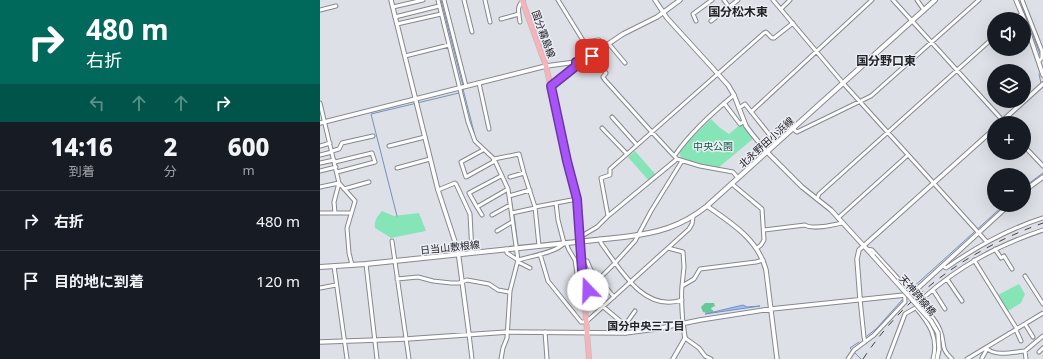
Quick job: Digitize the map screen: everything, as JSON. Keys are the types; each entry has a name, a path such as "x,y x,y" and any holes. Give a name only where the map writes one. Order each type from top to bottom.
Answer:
{"main road":[{"name":"北永野田小浜線","path":"580,239 600,239 639,235 666,229 693,217 732,184 935,0"},
{"name":"国分霧島線","path":"523,1 546,66 577,199 585,287 588,359"},
{"name":"日当山敷根線","path":"320,267 366,264 539,246 565,243 580,239"}],"street":[{"path":"391,0 438,190 458,254 463,281 472,359"},
{"path":"392,8 423,0"},
{"path":"438,0 449,45 462,87"},
{"path":"444,0 468,122 473,137 483,150 495,158 501,176 508,189 510,195 510,205 513,212 512,222 519,260 510,291 508,338 503,348 501,359"},
{"path":"464,0 472,32"},
{"path":"484,0 490,22"},
{"path":"558,0 584,42 599,40 604,47"},
{"name":"天神跨線橋","path":"655,0 663,12 728,85 734,95 744,121 752,134 767,152 802,187 825,204 931,320 938,333 939,349 937,359"},
{"path":"320,123 546,66 576,62 592,56 623,34 657,17 680,0"},
{"path":"696,21 693,14 712,0"},
{"path":"724,0 729,7"},
{"path":"711,21 738,0"},
{"path":"773,0 843,83 987,242"},
{"path":"781,9 790,0"},
{"path":"751,112 872,0"},
{"path":"893,0 998,116"},
{"path":"917,0 924,10"},
{"path":"793,129 797,132 871,96 979,0"},
{"path":"1016,0 1021,12"},
{"path":"1022,0 1042,51 1042,58 1039,62"},
{"path":"520,22 518,7 523,1"},
{"path":"320,10 336,6"},
{"path":"394,17 439,6"},
{"path":"397,24 441,14"},
{"path":"501,19 519,14"},
{"path":"608,216 600,178 610,175 610,170 627,154 764,33 766,32 774,38 793,23"},
{"path":"1031,39 1043,75"},
{"path":"817,199 819,194 987,43"},
{"path":"609,44 625,63"},
{"path":"405,56 449,45"},
{"path":"592,56 606,73 603,77 677,159 733,172 738,178"},
{"path":"551,86 576,66 576,62"},
{"path":"479,83 490,129"},
{"path":"1009,116 1043,84"},
{"path":"675,155 706,119 734,95"},
{"path":"320,103 339,183 334,202 335,213"},
{"path":"724,103 740,124 744,121"},
{"path":"739,108 745,104 776,143"},
{"path":"612,117 637,145"},
{"path":"602,128 627,154"},
{"path":"865,342 857,256 859,250 865,247 987,134"},
{"path":"320,155 340,149 342,143 373,136"},
{"path":"389,146 425,137"},
{"path":"320,146 330,143"},
{"path":"483,150 460,162 466,177 493,162 495,158 519,154 535,208 539,246"},
{"path":"320,163 372,153 375,162 337,172"},
{"path":"1031,153 1043,166"},
{"path":"838,218 908,154"},
{"path":"397,168 430,159"},
{"path":"580,239 597,227 608,216 677,159"},
{"path":"585,287 599,280 639,235 651,210 682,161"},
{"path":"320,171 336,167"},
{"path":"510,177 524,173"},
{"path":"482,215 469,193 501,176"},
{"path":"1031,186 1043,177"},
{"path":"344,189 369,182"},
{"path":"320,187 339,183"},
{"path":"339,183 356,202 347,228 349,253 352,265"},
{"path":"438,190 456,184 470,214 472,253"},
{"path":"732,184 762,209 764,240 757,248"},
{"path":"477,207 508,189"},
{"path":"510,195 530,190"},
{"path":"513,212 577,199"},
{"path":"556,203 559,225 565,243 575,260 577,274 585,287 602,307 625,324"},
{"path":"492,215 510,205"},
{"path":"707,206 744,234 757,248 763,260 772,310 777,359"},
{"path":"320,342 375,341 508,332 625,333 772,310 905,295 916,290 943,266 977,232 1001,212"},
{"path":"320,213 351,213"},
{"path":"540,254 548,281 581,322 586,322 691,227 693,217"},
{"path":"943,266 946,268 987,242 1043,218"},
{"path":"497,231 512,222"},
{"path":"764,230 805,226 808,228 842,223"},
{"path":"888,359 904,315 916,308 921,303 922,299 932,290 974,260 995,249 1043,230"},
{"path":"600,239 601,243 621,273 630,282 654,300 671,304 682,300"},
{"path":"392,241 409,359"},
{"path":"519,260 561,247 565,243"},
{"path":"848,359 854,350 874,335 905,302 904,285 872,250 865,247"},
{"path":"668,248 682,252 684,267 681,293 685,338 673,359"},
{"path":"506,249 507,253 530,268"},
{"path":"995,249 1001,258 1004,256 1012,269"},
{"path":"582,260 587,261 591,270 614,297"},
{"path":"682,286 694,279 698,271 702,268 763,260"},
{"path":"974,260 1016,329 1021,341"},
{"path":"366,264 377,359"},
{"path":"334,266 347,359"},
{"path":"1026,276 1043,304"},
{"path":"397,279 418,277 439,282 459,283 467,280 489,284 498,290 510,291"},
{"path":"947,279 962,301"},
{"path":"320,288 324,286 336,285"},
{"path":"932,290 945,309"},
{"path":"921,303 938,326 943,339 943,348 952,359"},
{"path":"916,308 928,323 932,331 935,346 933,359"},
{"path":"625,333 625,324 635,312"},
{"path":"967,359 987,349 1043,313"},
{"path":"1025,324 1033,337"},
{"path":"546,332 547,359"},
{"path":"987,349 1003,353 1025,351 1043,336"},
{"path":"685,338 699,348 705,356 711,359"},
{"path":"1039,352 1043,348"},
{"path":"982,358 987,349"},
{"path":"1025,351 1026,359"}],"green space":[{"name":"中央公園","path":"711,119 729,134 742,123 754,138 718,168 681,159 679,150"},
{"path":"635,151 656,175 649,181 628,157"},
{"path":"382,211 394,216 419,213 426,231 391,238 375,228 376,219"},
{"path":"1019,284 1025,294 1021,303 1008,311 998,295"},
{"path":"705,303 714,303 715,306 711,308 713,312 703,312 701,307"}],"water":[{"path":"743,305 747,307 760,306 705,314"}],"waterway":[{"path":"441,0 463,86"},
{"path":"1020,0 1040,54"},
{"path":"1039,74 1041,83"},
{"path":"463,89 477,141 495,157 509,189"},
{"path":"397,216 371,114 459,93"},
{"path":"1031,182 1043,173"},
{"path":"510,192 513,211"},
{"path":"910,290 996,212"},
{"path":"514,214 518,246"},
{"path":"867,336 876,329 902,300"},
{"path":"852,350 850,348 859,342"},
{"path":"855,353 861,359"}],"railway":[{"path":"863,359 899,314 942,276 965,260 990,246 1043,223"}],"district":[{"name":"国分松木東","path":"738,11"},
{"name":"国分野口東","path":"886,60"},
{"name":"国分中央三丁目","path":"646,325"}],"route":[{"path":"588,290 586,288 584,289 583,284 577,199 567,161 551,86 576,66 576,62 592,56"}]}
